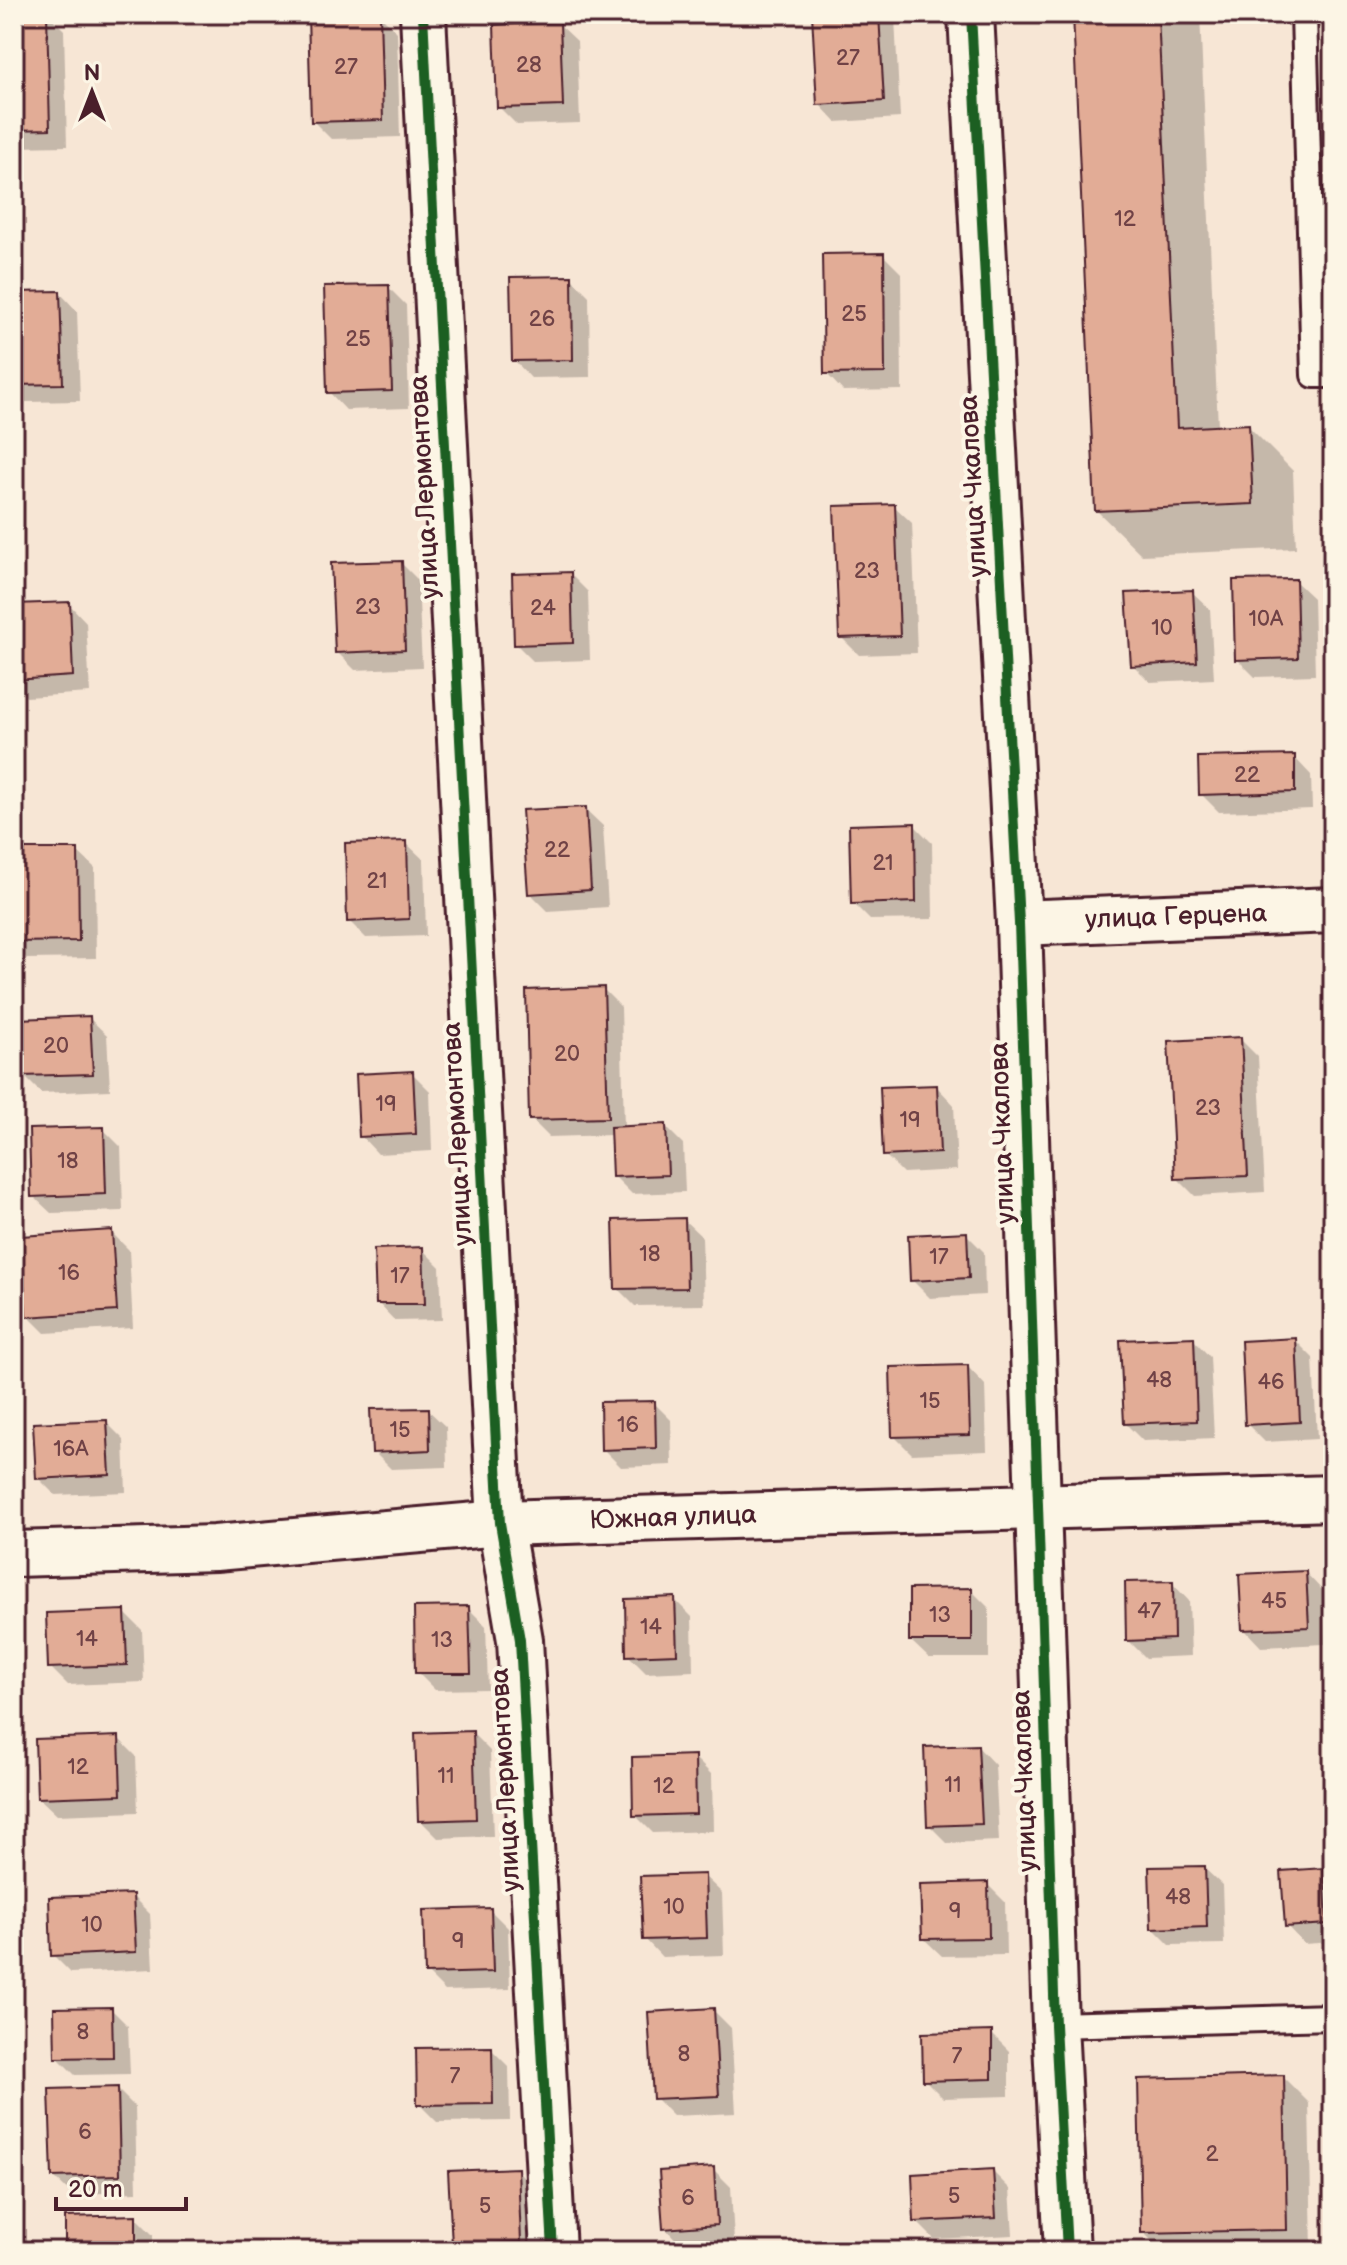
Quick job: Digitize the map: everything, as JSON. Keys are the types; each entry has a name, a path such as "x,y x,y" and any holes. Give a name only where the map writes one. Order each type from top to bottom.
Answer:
{"street":[{"name":"улица Лермонтова","path":"423,14 500,1523 520,1640 553,2251"},
{"name":"улица Чкалова","path":"971,14 1019,923 1055,2025 1067,2251"},
{"name":"улица Герцена","path":"1019,923 1333,910"},
{"name":"Южная улица","path":"14,1554 215,1548 500,1523 1333,1498"}],"lane":[{"path":"1304,14 1314,375 1333,375"},
{"path":"1055,2025 1333,2017"}],"building":[{"path":"14,14 47,14 50,129 14,130"},
{"path":"308,14 380,14 383,120 311,122"},
{"path":"812,14 879,14 884,101 817,105"},
{"path":"1073,14 1158,14 1177,428 1249,424 1253,504 1095,511"},
{"path":"560,22 563,106 497,108 494,25"},
{"path":"884,253 885,373 824,374 822,254"},
{"path":"572,276 573,360 512,361 510,277"},
{"path":"389,285 392,391 327,393 324,286"},
{"path":"60,291 63,384 14,385 14,292"},
{"path":"895,504 900,636 839,638 834,506"},
{"path":"402,561 405,650 335,653 331,563"},
{"path":"571,572 573,643 514,645 512,574"},
{"path":"1296,579 1298,658 1235,660 1233,580"},
{"path":"1193,590 1197,662 1131,666 1126,593"},
{"path":"70,602 73,676 14,680 14,604"},
{"path":"1295,755 1295,792 1199,795 1198,757"},
{"path":"586,807 591,890 528,894 522,810"},
{"path":"915,823 916,902 851,904 849,825"},
{"path":"407,841 409,919 347,922 345,843"},
{"path":"14,849 78,849 79,941 14,942"},
{"path":"604,987 608,1118 529,1120 526,990"},
{"path":"90,1016 93,1074 22,1076 19,1019"},
{"path":"1241,1037 1248,1176 1175,1179 1168,1041"},
{"path":"413,1071 416,1134 359,1137 356,1074"},
{"path":"937,1085 940,1153 883,1156 880,1087"},
{"path":"666,1124 668,1175 612,1177 610,1127"},
{"path":"104,1127 106,1194 31,1197 29,1129"},
{"path":"685,1218 687,1288 615,1289 613,1220"},
{"path":"112,1230 117,1311 26,1317 21,1236"},
{"path":"967,1232 969,1278 910,1281 908,1235"},
{"path":"423,1247 425,1304 376,1304 374,1249"},
{"path":"1194,1337 1197,1421 1124,1424 1120,1340"},
{"path":"1296,1338 1300,1422 1245,1425 1241,1341"},
{"path":"968,1365 970,1435 892,1437 890,1367"},
{"path":"655,1401 656,1448 601,1450 600,1402"},
{"path":"429,1408 430,1450 372,1453 370,1409"},
{"path":"107,1420 110,1475 36,1479 33,1423"},
{"path":"1306,1571 1309,1627 1242,1630 1239,1574"},
{"path":"1173,1581 1174,1639 1126,1641 1125,1582"},
{"path":"972,1588 972,1641 909,1641 909,1589"},
{"path":"675,1597 677,1654 626,1656 625,1599"},
{"path":"469,1606 471,1673 415,1673 414,1607"},
{"path":"125,1610 127,1665 48,1668 46,1613"},
{"path":"473,1731 476,1819 418,1821 415,1733"},
{"path":"119,1736 121,1795 37,1798 35,1739"},
{"path":"978,1745 982,1824 927,1826 924,1747"},
{"path":"695,1755 696,1814 633,1816 632,1757"},
{"path":"1205,1866 1207,1927 1151,1929 1149,1867"},
{"path":"1324,1868 1327,1924 1285,1927 1281,1871"},
{"path":"705,1874 707,1938 643,1940 640,1876"},
{"path":"988,1882 989,1938 922,1939 920,1884"},
{"path":"133,1894 136,1952 51,1956 49,1897"},
{"path":"491,1908 493,1972 425,1974 423,1910"},
{"path":"112,2007 113,2057 55,2058 54,2008"},
{"path":"714,2008 719,2096 653,2099 648,2012"},
{"path":"992,2031 992,2079 923,2081 922,2033"},
{"path":"492,2047 493,2104 417,2105 416,2048"},
{"path":"1284,2075 1287,2230 1141,2233 1138,2079"},
{"path":"118,2087 120,2175 52,2177 49,2089"},
{"path":"714,2167 717,2225 663,2229 659,2171"},
{"path":"518,2168 521,2242 452,2245 448,2171"},
{"path":"993,2169 996,2218 914,2222 912,2174"},
{"path":"136,2215 136,2251 65,2251 65,2217"},
{"path":"410,2247 410,2251 361,2251"}],"cycle path":[{"path":"423,14 500,1523 520,1640 553,2251"},
{"path":"971,14 1019,923 1055,2025 1067,2251"}]}
